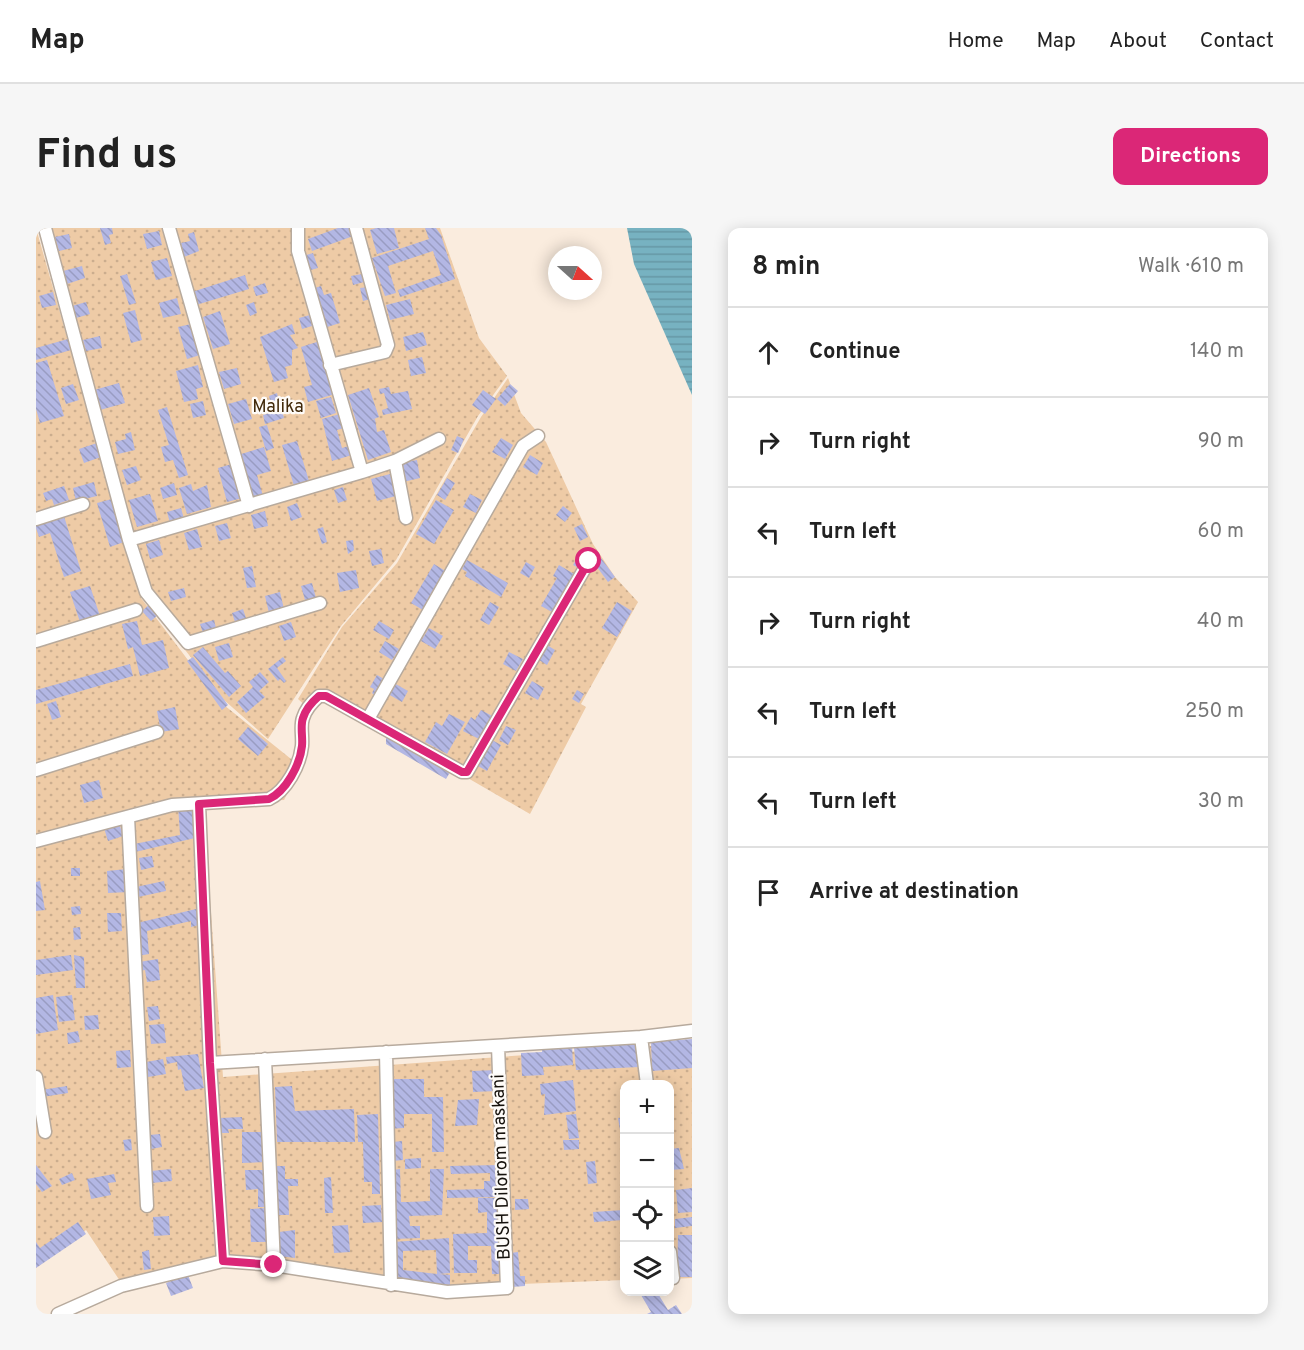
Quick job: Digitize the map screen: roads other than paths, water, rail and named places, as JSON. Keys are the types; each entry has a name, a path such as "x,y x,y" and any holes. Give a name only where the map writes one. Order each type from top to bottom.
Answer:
{"street":[{"path":"45,228 129,540 146,592 188,643 320,603"},
{"path":"169,228 249,506"},
{"path":"298,228 298,251 362,472"},
{"path":"330,365 385,352 388,345 356,228"},
{"path":"368,719 523,446 538,436"},
{"path":"129,540 362,472 395,461 439,439"},
{"path":"395,461 406,518"},
{"path":"36,519 83,504"},
{"path":"36,841 172,805 189,802 199,804 269,799 277,795 291,777 299,758 302,747 302,720 308,706 319,696 326,696 462,772 467,772 589,561"},
{"path":"36,641 136,610"},
{"path":"36,770 157,732"},
{"path":"199,804 210,1063 223,1261"},
{"path":"128,817 147,1206"},
{"path":"210,1063 641,1037 692,1031"},
{"path":"641,1037 646,1080"},
{"name":"BUSH Dilorom maskani","path":"391,1285 447,1292 507,1288 498,1046"},
{"path":"58,1314 121,1286 223,1261 274,1265 391,1285 386,1052"},
{"path":"265,1059 274,1265"},
{"path":"36,1077 45,1132"}],"water":[{"path":"627,228 692,228 692,395 634,264"}],"park label":[{"name":"Malika","path":"278,407"}]}
